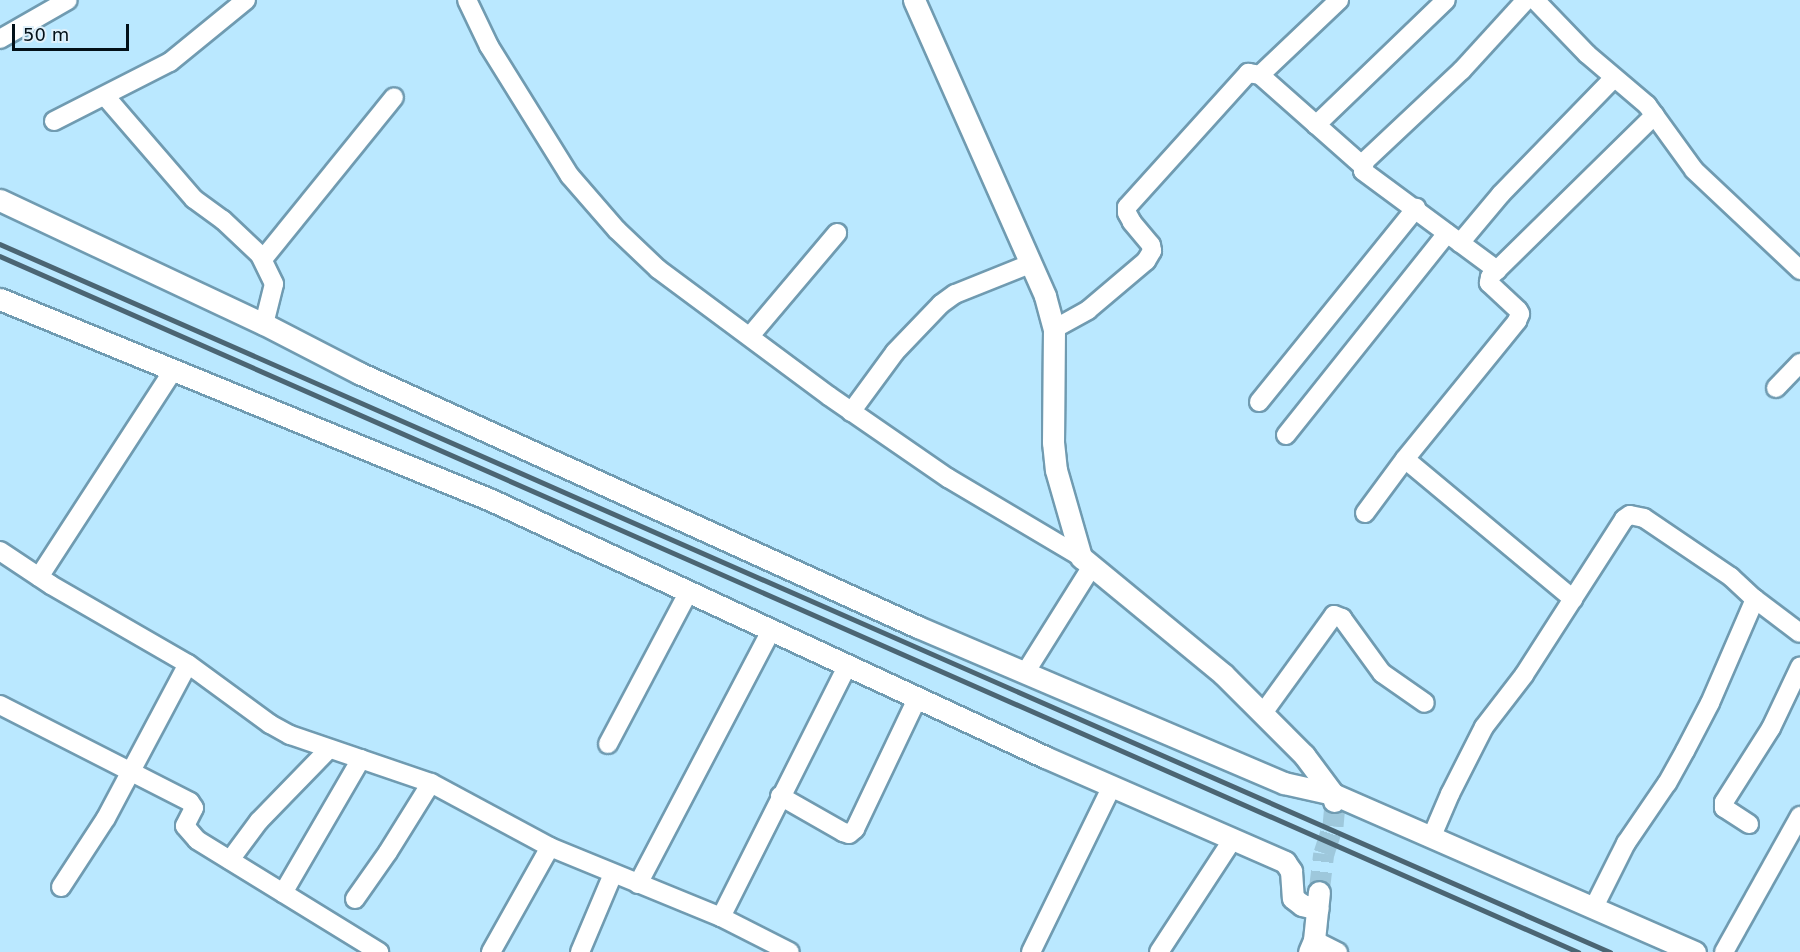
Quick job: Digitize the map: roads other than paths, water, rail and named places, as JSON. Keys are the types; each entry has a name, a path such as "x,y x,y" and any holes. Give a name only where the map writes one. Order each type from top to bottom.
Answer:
{"street":[{"path":"0,39 68,0"},
{"path":"54,121 170,62 246,0"},
{"path":"467,0 510,81 584,195 658,269 851,412 948,478 1086,562 1223,674 1304,754 1334,799"},
{"path":"914,0 1045,296 1054,329 1053,442 1056,470 1086,562 1024,672"},
{"path":"1260,75 1339,0"},
{"path":"1316,125 1446,0"},
{"path":"1363,166 1383,143 1462,70 1526,0"},
{"path":"1535,0 1614,78 1641,99 1694,170 1800,270"},
{"path":"1054,329 1088,310 1146,261 1152,251 1151,245 1132,222 1127,213 1127,207 1243,76 1253,72 1260,75 1363,166 1363,171 1497,270"},
{"path":"1286,435 1453,238 1501,194 1614,78"},
{"path":"105,96 194,199 245,239 263,259 274,284 264,324"},
{"path":"263,259 394,97"},
{"path":"1365,513 1405,459 1520,316 1518,310 1489,283 1490,278 1655,115"},
{"path":"0,200 264,324 423,403 1024,672 1284,783 1432,836 1695,952"},
{"path":"1259,402 1416,208"},
{"path":"750,336 837,233"},
{"path":"851,412 895,352 940,304 955,294 1030,264"},
{"path":"0,299 491,500 1112,786 1284,862 1291,871 1293,898 1302,905 1318,900 1312,946 1338,952"},
{"path":"1776,388 1800,363"},
{"path":"39,576 173,371"},
{"path":"1405,459 1573,599"},
{"path":"1432,836 1450,794 1484,727 1524,675 1624,519 1630,515 1644,518 1671,534 1731,577 1755,599 1800,633"},
{"path":"0,551 188,664 270,724 290,735 431,783 550,847 721,917 790,952"},
{"path":"608,744 689,591"},
{"path":"1594,907 1626,843 1668,783 1710,704 1755,599"},
{"path":"1263,713 1334,615 1342,618 1382,673 1425,703"},
{"path":"638,884 772,629"},
{"path":"61,887 106,818 188,664"},
{"path":"721,917 848,664"},
{"path":"1749,824 1724,808 1724,802 1771,729 1800,667"},
{"path":"780,796 849,834 855,829 918,697"},
{"path":"0,705 192,803 193,811 185,827 197,840 379,952"},
{"path":"230,860 259,821 330,749"},
{"path":"283,893 361,759"},
{"path":"355,898 388,852 431,783"},
{"path":"1031,952 1112,786"},
{"path":"1724,952 1800,816"},
{"path":"1159,952 1233,839"},
{"path":"491,952 550,847"},
{"path":"580,952 613,874"}],"tunnel":[{"path":"1319,892 1324,853 1333,826 1335,805"}],"railway":[{"path":"0,244 1610,952"},
{"path":"0,256 1578,952"}]}
